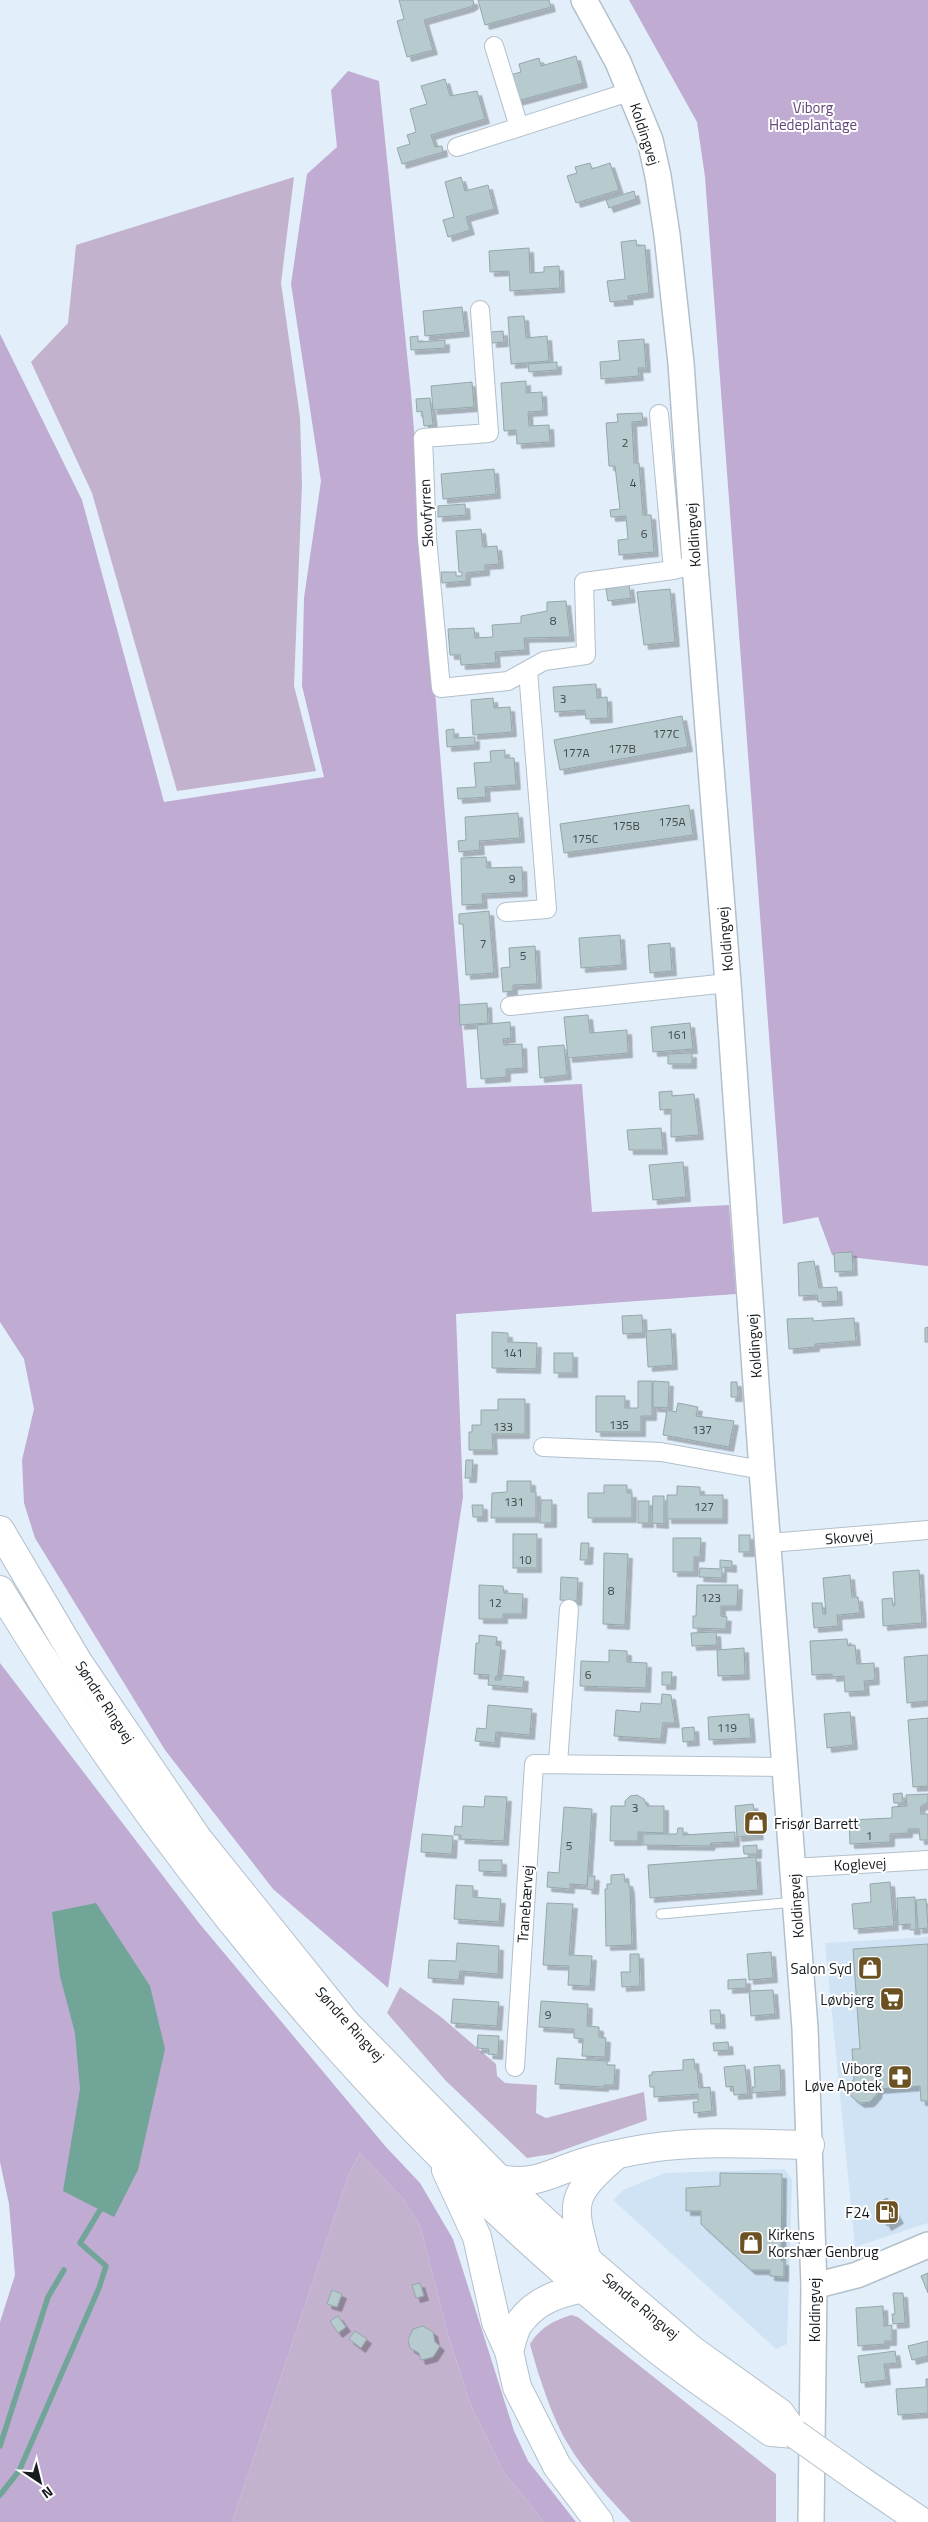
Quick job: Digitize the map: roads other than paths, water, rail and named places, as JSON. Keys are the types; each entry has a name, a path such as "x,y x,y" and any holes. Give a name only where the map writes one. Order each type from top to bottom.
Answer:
{"main road":[{"name":"Søndre Ringvej","path":"0,1530 78,1662 198,1839 346,2023 499,2179 587,2260 692,2350 762,2414"},
{"name":"Søndre Ringvej","path":"0,1590 87,1727 165,1836 236,1928 292,1995 438,2152 505,2218 584,2288 660,2351 762,2414 780,2413 795,2434 922,2522"},
{"path":"499,2179 523,2182 537,2180 580,2164 617,2154 652,2148 703,2143 810,2145"},
{"path":"438,2152 477,2237 496,2322 509,2351 517,2387 557,2466 599,2522"},
{"path":"587,2260 576,2220 579,2198 590,2178 617,2154"},
{"path":"509,2351 519,2323 539,2304 559,2293 584,2288"}],"street":[{"name":"Koldingvej","path":"584,0 632,91 650,140 667,235 681,363 684,568 728,983 762,1470 805,2021 814,2286 811,2522"},
{"path":"494,46 519,127"},
{"name":"Koldingvej","path":"457,147 632,91"},
{"name":"Skovfyrren","path":"480,310 489,433 423,438 427,538 441,688 508,681 544,660 586,655 584,582 684,568"},
{"path":"659,414 684,568"},
{"path":"506,912 546,909 528,671"},
{"name":"Koldingvej","path":"510,1006 728,983"},
{"path":"543,1446 661,1452 762,1470"},
{"name":"Skovvej","path":"769,1543 928,1530"},
{"path":"558,1763 569,1608"},
{"name":"Tranebærvej","path":"515,2067 534,1764 785,1767"},
{"name":"Koglevej","path":"793,1868 928,1860"},
{"path":"814,2286 857,2275 928,2245"}],"lane":[{"path":"661,1914 795,1902"}],"waterway":[{"path":"0,2495 19,2471 99,2288 106,2266 80,2243 100,2210"},
{"path":"0,2446 48,2297 64,2270"}],"place":[{"name":"Frisør Barrett","path":"756,1823"},
{"name":"Salon Syd","path":"870,1968"},
{"name":"Løvbjerg","path":"892,1999"},
{"name":"Viborg Løve Apotek","path":"900,2077"},
{"name":"F24","path":"887,2212"},
{"name":"Kirkens Korshær Genbrug","path":"751,2243"}],"park label":[{"name":"Viborg Hedeplantage","path":"813,116"}]}
